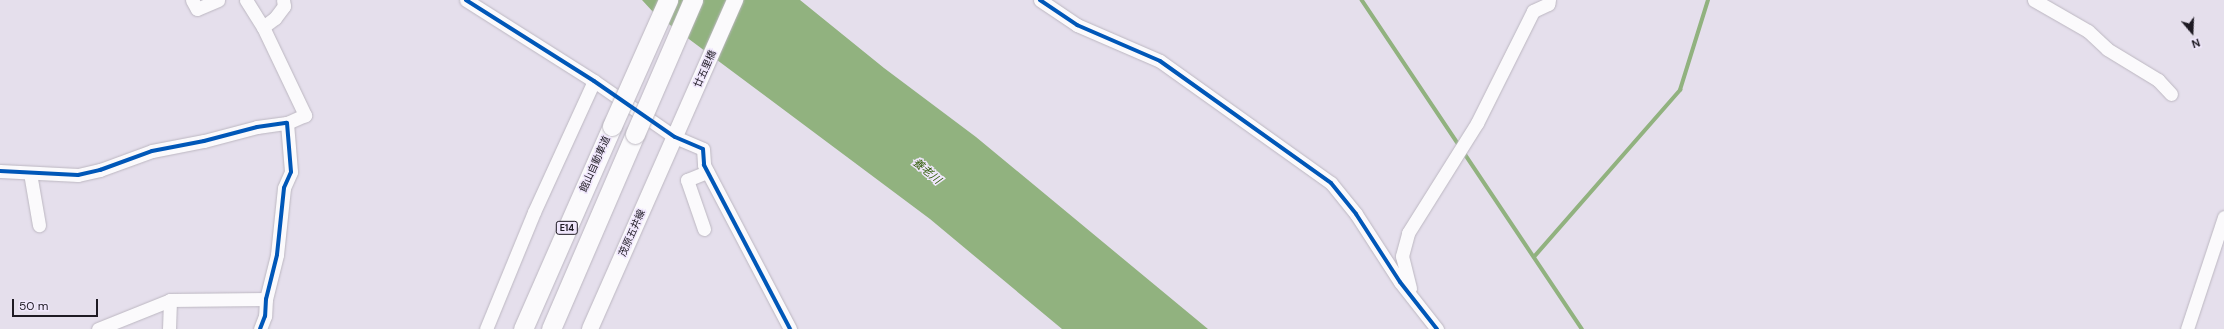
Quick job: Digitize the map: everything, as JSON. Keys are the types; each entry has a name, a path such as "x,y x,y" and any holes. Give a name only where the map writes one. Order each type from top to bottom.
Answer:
{"highway":[{"name":"館山自動車道","path":"523,329 668,0"},
{"name":"E14","path":"551,329 693,0"}],"main road":[{"name":"廿五里橋","path":"675,137 735,0"},
{"name":"茂原五井線","path":"590,329 675,137"}],"street":[{"path":"192,0 197,9 218,0"},
{"path":"0,171 78,175 100,170 152,150 204,142 257,127 287,123 305,115 263,27 246,0"},
{"path":"263,27 275,18 284,6 282,0"},
{"path":"466,0 594,81 675,137 703,149 704,165 707,172 790,329"},
{"path":"1040,0 1077,25 1160,61 1319,174 1341,194 1400,282 1411,294 1437,329"},
{"path":"1411,294 1402,256 1408,233 1477,123 1533,11 1548,4 1549,0"},
{"path":"2034,0 2088,31 2108,49 2158,80 2170,94"},
{"path":"486,329 534,212 594,81"},
{"path":"260,329 265,316 266,299 277,255 284,188 291,172 287,123"},
{"path":"704,229 687,180 707,172"},
{"path":"30,173 39,225"},
{"path":"2187,329 2224,217"},
{"path":"98,329 170,300 266,299"},
{"path":"170,300 170,329"}],"water":[{"name":"養老川","path":"642,0 800,0 884,68 976,137 1208,329 1062,329 930,219 654,13"}],"waterway":[{"path":"1362,0 1459,145"},
{"path":"1534,257 1680,90 1708,0"},
{"path":"1463,151 1582,329"}],"cycle path":[{"path":"466,0 594,81 675,137 703,149 704,165 790,329"},
{"path":"1040,0 1077,25 1160,61 1331,183 1356,214 1400,282 1437,329"},
{"path":"0,171 78,175 100,170 152,151 204,141 257,127 287,123 291,172 284,188 277,255 266,299 265,316 260,329"}]}
